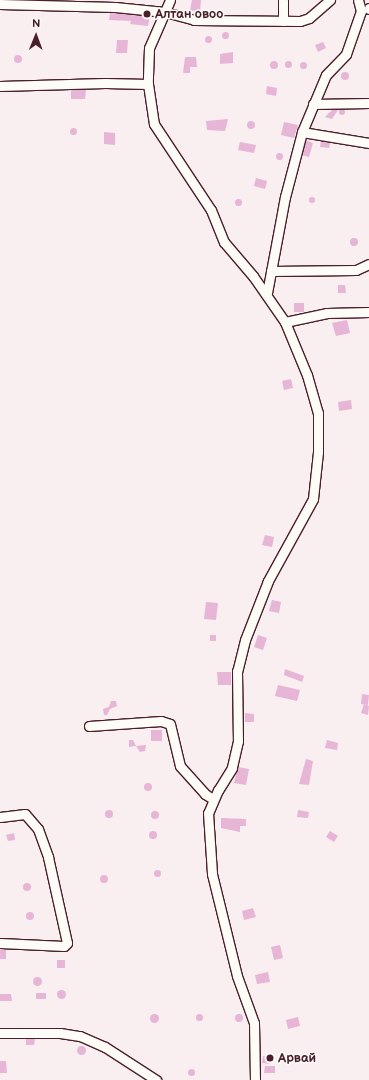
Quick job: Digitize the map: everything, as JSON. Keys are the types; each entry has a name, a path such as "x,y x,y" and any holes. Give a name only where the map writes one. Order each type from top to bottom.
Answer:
{"street":[{"path":"170,0 149,48 148,84 154,124 211,210 224,242 266,293 285,322 307,375 318,413 318,452 313,499 268,581 245,640 237,671 238,741 232,768 213,799 208,813 207,829 212,874 237,976 254,1023 255,1080"},
{"path":"283,0 283,21"},
{"path":"0,4 115,7 165,12 194,20 283,21 309,18 330,0"},
{"path":"266,293 285,197 302,132 326,74 346,54 367,9 358,0"},
{"path":"0,86 105,83 148,84"},
{"path":"313,104 369,103"},
{"path":"302,132 369,143"},
{"path":"271,271 356,270 369,264"},
{"path":"285,322 327,313 369,312"},
{"path":"89,726 146,721 162,721 170,724 180,766 205,794 213,799"},
{"path":"0,817 25,814 38,829 48,857 67,943 64,946 0,943"},
{"path":"0,1033 60,1033 80,1036 105,1047 156,1080"}],"building":[{"path":"192,0 201,0 200,12 190,10"},
{"path":"110,13 150,16 148,26 130,24 131,21 109,20"},
{"path":"225,31 228,32 228,38 225,39 222,38 221,35 222,32"},
{"path":"208,36 211,39 208,42 205,39"},
{"path":"117,40 128,40 127,53 116,53"},
{"path":"323,42 326,48 318,52 315,45"},
{"path":"233,52 233,63 220,64 220,54"},
{"path":"18,55 21,56 21,62 18,63 15,62 14,59 15,56"},
{"path":"185,57 196,57 197,67 190,67 190,73 183,73"},
{"path":"272,61 276,61 278,65 276,69 272,69 270,67 270,63"},
{"path":"288,61 291,64 288,67 285,64"},
{"path":"303,62 306,65 303,68 300,65"},
{"path":"345,72 348,73 348,79 345,80 342,79 341,76 342,73"},
{"path":"267,86 277,88 276,96 266,94"},
{"path":"71,90 86,90 85,99 71,99"},
{"path":"342,109 345,112 342,115 339,112"},
{"path":"332,110 338,110 332,119 325,117"},
{"path":"228,119 225,131 207,130 206,121"},
{"path":"249,121 253,121 255,125 253,129 249,129 247,127 247,123"},
{"path":"284,122 298,125 294,138 281,135"},
{"path":"73,128 76,131 73,134 70,131"},
{"path":"104,132 115,133 115,145 104,144"},
{"path":"306,140 313,143 309,157 302,155"},
{"path":"321,141 330,143 329,148 320,147"},
{"path":"240,142 256,145 254,153 238,150"},
{"path":"279,152 283,156 279,160 275,156"},
{"path":"256,178 267,181 265,189 254,186"},
{"path":"312,197 315,200 312,203 309,200"},
{"path":"238,198 241,199 241,205 238,206 235,205 234,202 235,199"},
{"path":"354,238 357,239 357,245 354,246 351,245 350,242 351,239"},
{"path":"338,285 345,285 346,293 338,293"},
{"path":"294,303 304,303 304,312 294,312"},
{"path":"347,320 350,333 336,336 332,323"},
{"path":"291,379 293,388 284,390 282,381"},
{"path":"351,400 352,409 339,411 338,402"},
{"path":"265,535 274,537 272,547 262,545"},
{"path":"272,600 281,602 279,613 269,611"},
{"path":"206,602 218,603 216,620 204,619"},
{"path":"210,635 216,635 216,641 210,641"},
{"path":"258,635 267,638 263,650 254,647"},
{"path":"285,669 304,676 302,682 284,675"},
{"path":"217,672 231,672 231,685 218,685"},
{"path":"278,685 300,690 297,701 275,696"},
{"path":"362,694 369,695 368,705 361,704"},
{"path":"111,701 116,701 117,706 110,709 107,715 104,715 103,709 109,707"},
{"path":"364,704 369,706 368,715 361,713"},
{"path":"245,713 254,714 254,722 245,722"},
{"path":"151,730 162,730 162,741 151,741"},
{"path":"129,740 133,740 136,746 129,747"},
{"path":"327,740 338,743 337,750 325,748"},
{"path":"146,745 145,751 140,752 136,746"},
{"path":"306,759 313,761 309,785 299,784"},
{"path":"238,767 249,769 246,785 234,783"},
{"path":"148,783 151,784 151,790 148,791 145,790 144,787 145,784"},
{"path":"109,810 112,811 112,817 109,818 106,817 105,814 106,811"},
{"path":"298,810 309,812 308,818 297,817"},
{"path":"155,811 158,812 158,818 155,819 152,818 151,815 152,812"},
{"path":"221,818 246,819 246,826 240,826 240,832 221,828"},
{"path":"153,831 156,832 156,838 153,839 150,838 149,835 150,832"},
{"path":"330,831 338,836 334,842 326,837"},
{"path":"14,833 15,840 8,841 6,835"},
{"path":"157,869 160,870 160,876 157,877 154,876 153,873 154,870"},
{"path":"102,875 106,875 108,879 106,883 102,883 100,881 100,877"},
{"path":"27,883 30,884 30,890 27,891 24,890 23,887 24,884"},
{"path":"253,908 256,917 244,920 242,911"},
{"path":"30,912 33,913 33,919 30,920 27,919 26,916 27,913"},
{"path":"280,945 283,958 274,960 271,947"},
{"path":"0,950 6,950 6,959 0,959"},
{"path":"57,960 65,960 65,968 57,968"},
{"path":"268,972 270,982 257,984 255,975"},
{"path":"37,976 42,981 37,986 32,981"},
{"path":"59,990 63,990 65,994 63,998 59,998 57,996 57,992"},
{"path":"36,993 46,993 46,999 36,999"},
{"path":"0,994 11,994 12,1001 0,1001"},
{"path":"154,1013 159,1018 154,1023 149,1018"},
{"path":"199,1014 202,1017 199,1020 196,1017"},
{"path":"237,1014 241,1014 243,1018 241,1022 237,1022 235,1020 235,1016"},
{"path":"298,1017 300,1026 288,1029 286,1020"},
{"path":"26,1039 35,1039 34,1045 26,1045"},
{"path":"79,1046 83,1046 85,1050 83,1054 79,1054 77,1052 77,1048"},
{"path":"263,1056 271,1057 270,1064 262,1063"},
{"path":"0,1061 6,1061 7,1073 0,1073"},
{"path":"265,1066 275,1066 275,1073 264,1073"},
{"path":"191,1069 194,1072 191,1075 188,1072"}],"place":[{"name":"Алтан овоо","path":"147,14"},
{"name":"Арвай","path":"270,1058"}]}
